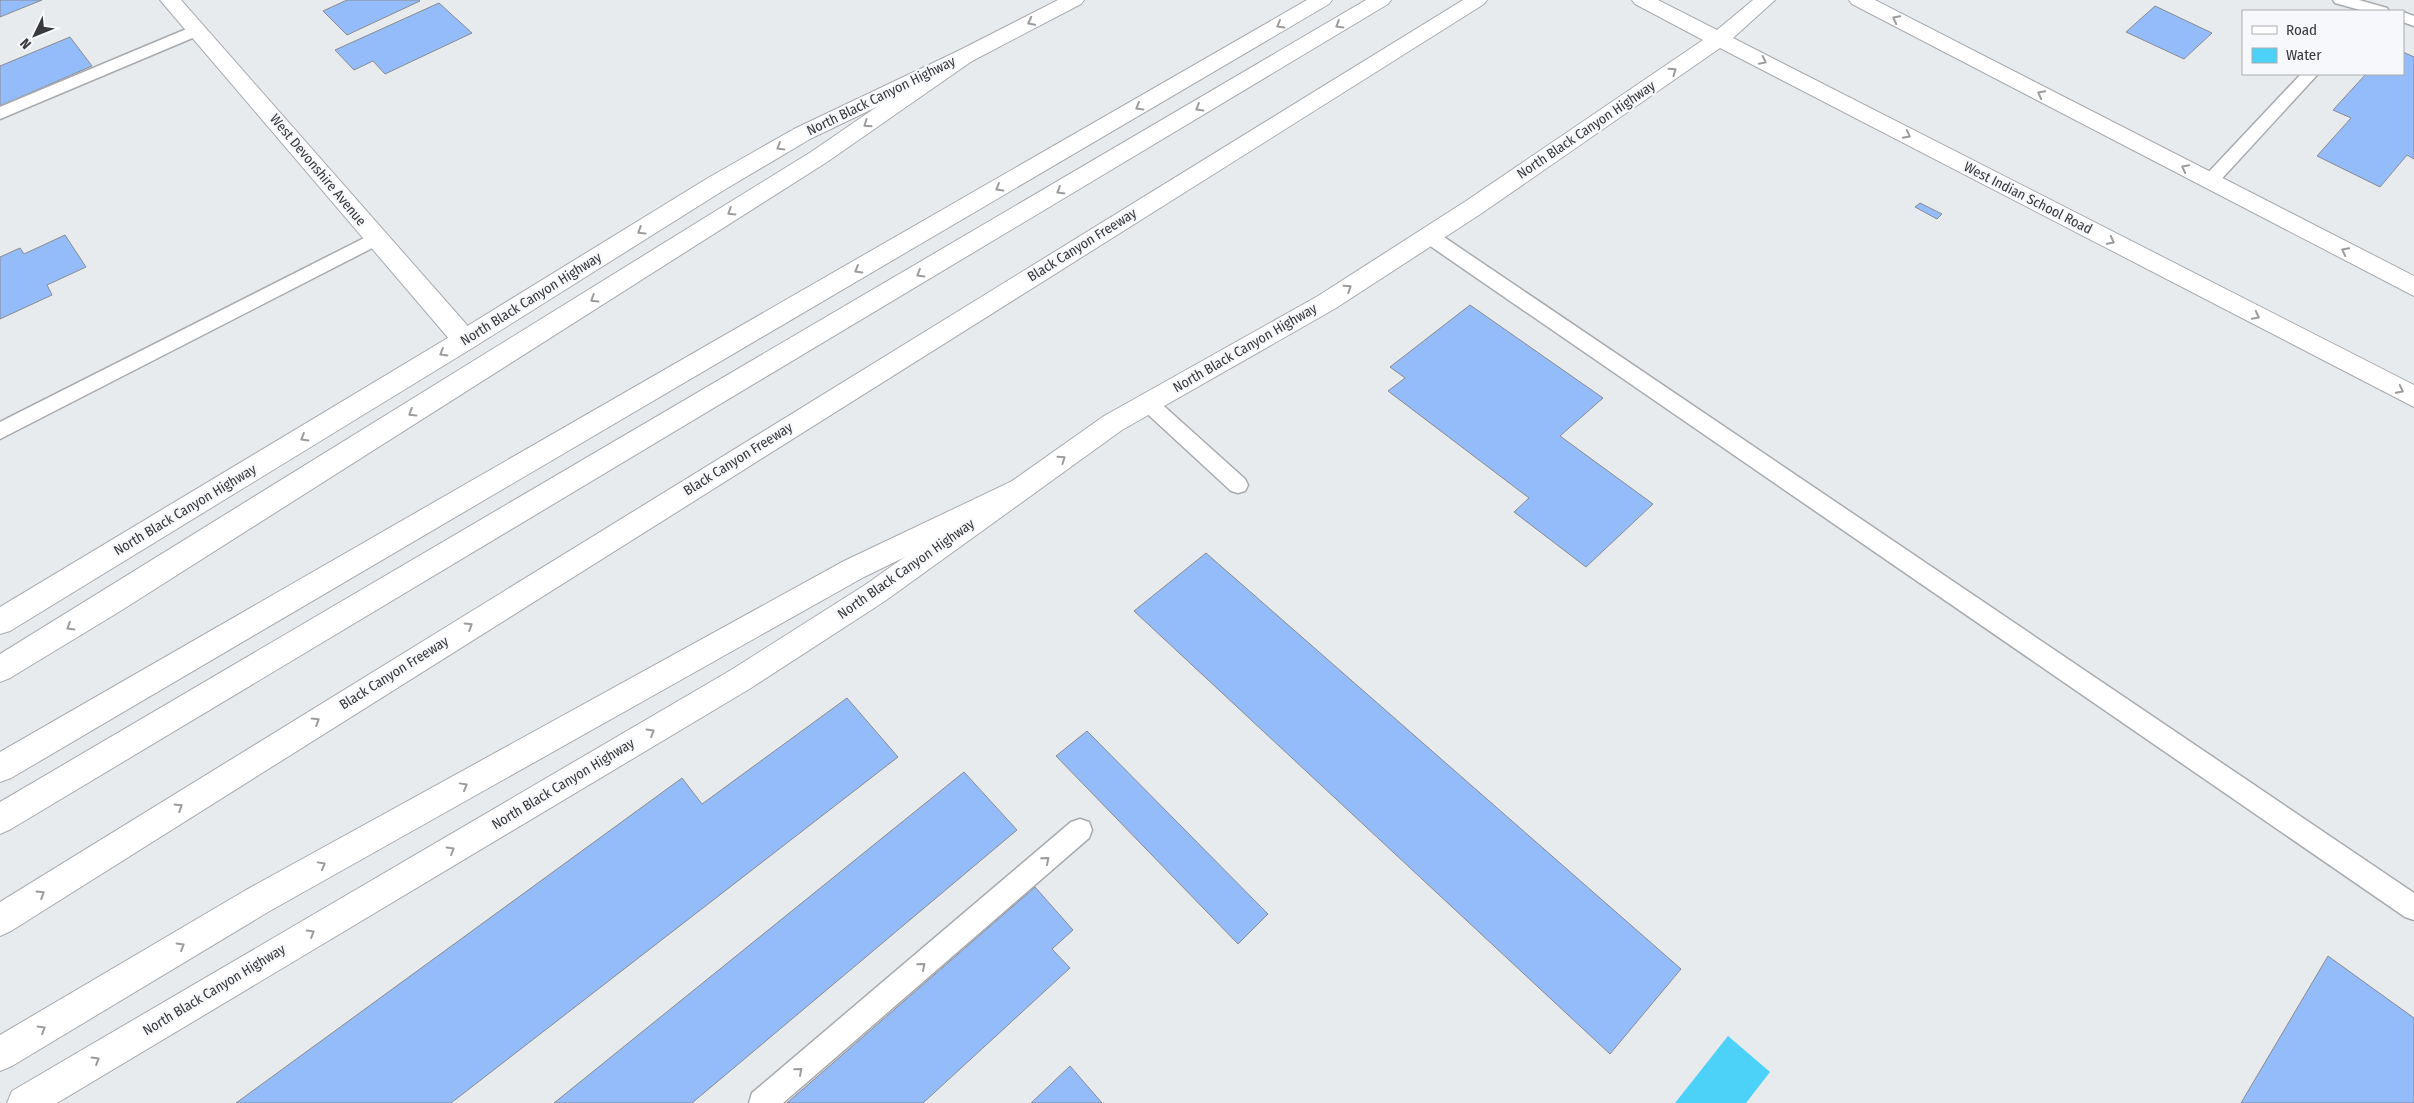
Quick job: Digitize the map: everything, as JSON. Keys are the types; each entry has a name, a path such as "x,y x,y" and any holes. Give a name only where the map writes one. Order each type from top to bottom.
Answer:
{"main road":[{"name":"West Devonshire Avenue","path":"170,0 465,340"},
{"name":"North Black Canyon Highway","path":"0,622 465,340 716,184 802,134 965,56 1074,0"},
{"path":"0,768 1322,0"},
{"path":"0,820 1381,0"},
{"name":"Black Canyon Freeway","path":"0,920 1477,0"},
{"name":"North Black Canyon Highway","path":"24,1103 741,679 875,593 1113,423 1327,302 1428,236 1719,39 1765,0"},
{"path":"1859,0 2414,286"},
{"name":"West Indian School Road","path":"1644,1 2414,397"},
{"path":"0,669 128,591 819,157 965,56"},
{"path":"0,1054 256,901 854,569 1022,487"}],"lane":[{"path":"2341,0 2377,10"},
{"path":"0,114 196,30"},
{"path":"2210,181 2309,75"},
{"path":"1428,236 2414,908"},
{"path":"0,431 376,238"},
{"path":"1148,403 1238,485"},
{"path":"762,1103 1080,830"}],"water":[{"path":"1728,1036 1770,1072 1746,1103 1675,1103"}],"building":[{"path":"0,0 42,0 0,17"},
{"path":"347,0 420,1 347,35 323,11"},
{"path":"439,3 472,33 385,74 373,61 354,70 335,50"},
{"path":"2155,6 2212,33 2184,59 2126,32"},
{"path":"70,37 92,66 0,106 0,66"},
{"path":"2404,52 2414,57 2414,159 2407,155 2380,187 2317,156 2351,118 2333,110 2365,75 2404,75"},
{"path":"1920,203 1942,214 1937,219 1915,207"},
{"path":"65,235 86,267 47,285 52,295 0,319 0,257 20,248 24,254"},
{"path":"1470,305 1603,398 1560,436 1653,504 1586,567 1514,512 1529,498 1388,391 1405,378 1390,367"},
{"path":"1206,553 1681,969 1610,1054 1134,611"},
{"path":"847,698 898,757 451,1103 236,1103 682,778 702,804"},
{"path":"1087,731 1268,914 1238,944 1056,756"},
{"path":"964,772 1017,830 692,1103 554,1103"},
{"path":"1035,887 1073,930 1052,949 1070,968 923,1103 787,1103"},
{"path":"2328,956 2414,1018 2414,1103 2241,1103"},
{"path":"1070,1066 1102,1103 1031,1103"}]}
